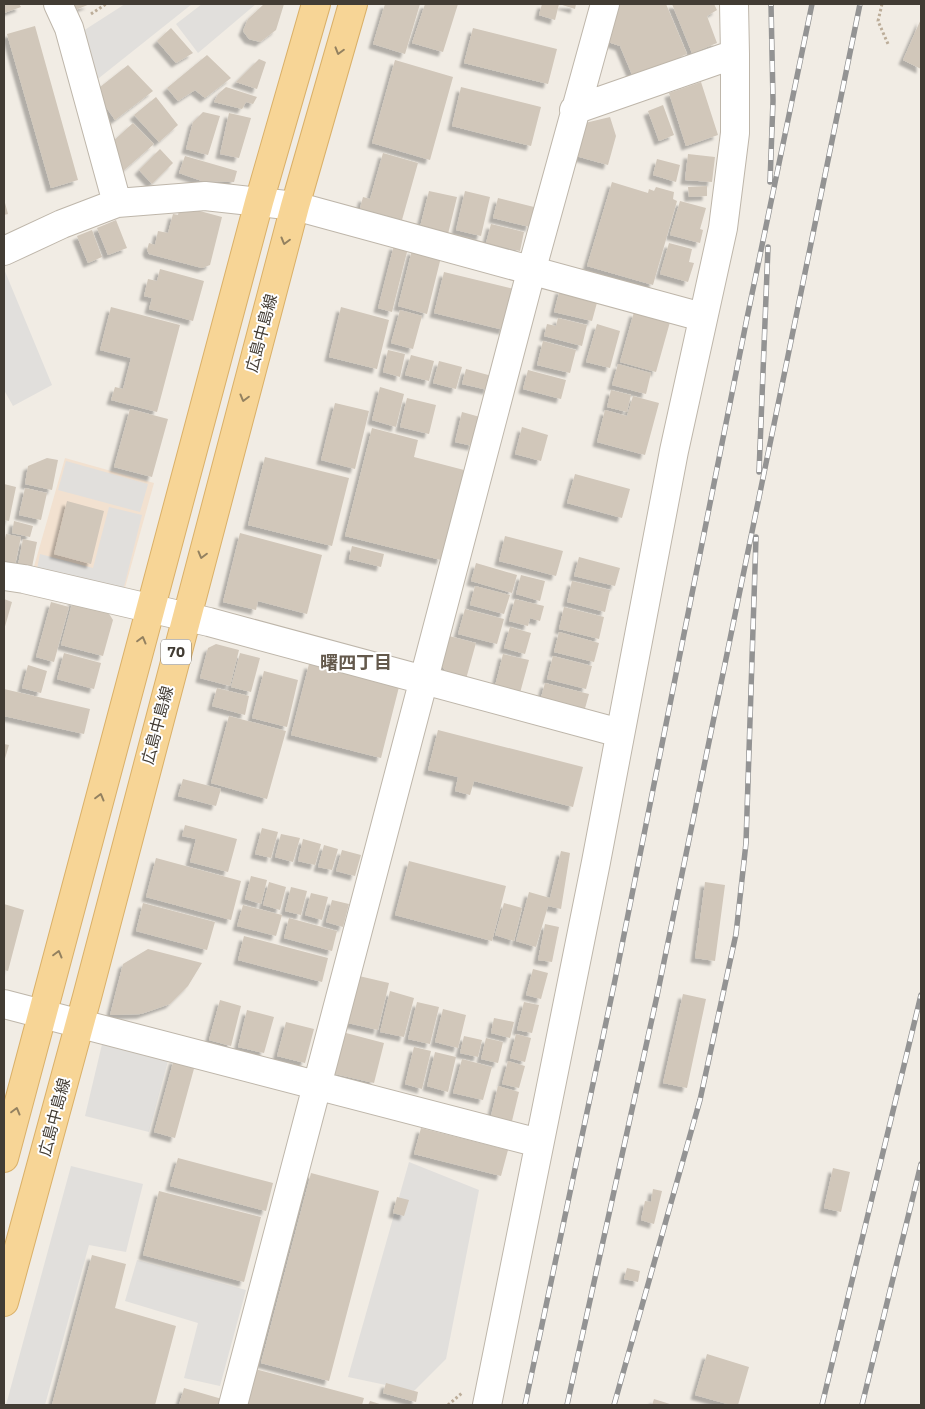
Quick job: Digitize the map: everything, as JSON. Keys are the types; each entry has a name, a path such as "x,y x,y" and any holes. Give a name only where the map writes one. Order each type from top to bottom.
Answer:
{"main road":[{"name":"70","path":"4,1158 259,202 316,4"},
{"name":"広島中島線","path":"4,1302 295,206 353,4"}],"street":[{"path":"58,4 69,28 116,203"},
{"path":"233,1405 574,110 605,4"},
{"path":"488,1405 674,451 723,228 735,133 734,4"},
{"path":"574,110 735,54"},
{"path":"4,251 62,224 116,203 205,196 295,206 531,272 702,317"},
{"path":"4,576 186,616 620,732"},
{"path":"4,1004 539,1143"}],"path":[{"path":"882,4 878,22 888,44"}],"shaded area":[{"path":"125,4 192,4 94,82 83,31"},
{"path":"202,4 256,4 198,53 176,24"},
{"path":"4,269 52,385 13,406 4,390"},
{"path":"65,458 154,483 123,595 33,570"},
{"path":"66,461 148,484 140,512 58,490"},
{"path":"109,507 142,515 123,591 37,569 40,554 93,568"},
{"path":"103,1040 169,1057 149,1132 85,1116"},
{"path":"409,1162 479,1190 446,1359 414,1391 348,1377"},
{"path":"71,1166 143,1184 126,1252 89,1245 45,1405 6,1405"},
{"path":"137,1260 246,1290 220,1386 184,1378 198,1323 125,1301"}],"building":[{"path":"4,4 19,4 21,7 4,13"},
{"path":"70,4 90,4 73,11"},
{"path":"264,4 284,4 276,30 260,42 249,39 243,31 248,19"},
{"path":"385,4 420,4 405,54 373,44"},
{"path":"425,4 458,4 443,52 412,43"},
{"path":"542,4 559,4 555,20 539,15"},
{"path":"559,4 576,4 575,9"},
{"path":"617,4 666,4 687,54 633,77 620,46 608,42"},
{"path":"672,4 714,4 717,10 707,16 717,43 692,53"},
{"path":"921,19 921,69 903,60"},
{"path":"35,26 78,180 51,188 7,34"},
{"path":"171,28 193,53 176,63 157,41"},
{"path":"473,28 557,49 548,84 464,63"},
{"path":"207,55 231,78 205,98 195,90 178,101 167,88"},
{"path":"259,59 266,62 257,89 236,82"},
{"path":"395,60 453,77 430,160 372,143"},
{"path":"128,65 153,91 115,120 95,91"},
{"path":"701,82 718,135 686,146 669,93"},
{"path":"226,87 257,97 253,104 246,102 242,109 214,102 218,94"},
{"path":"461,87 541,107 531,146 452,126"},
{"path":"156,97 178,125 159,142 134,115"},
{"path":"663,105 674,135 659,141 648,111"},
{"path":"203,112 220,116 208,155 186,149 193,122"},
{"path":"229,113 251,118 239,158 220,154"},
{"path":"610,117 616,136 608,165 576,156 585,123"},
{"path":"133,123 154,144 123,171 110,152 110,144"},
{"path":"160,149 173,163 152,184 139,170"},
{"path":"383,153 418,163 402,220 360,208 363,197 370,199"},
{"path":"688,154 715,157 712,182 685,180"},
{"path":"185,156 237,171 234,182 202,181 179,173"},
{"path":"657,159 680,165 676,182 653,175"},
{"path":"612,182 648,193 649,189 654,191 656,187 674,192 673,199 677,201 653,285 587,266"},
{"path":"707,186 707,196 689,197 688,187"},
{"path":"429,191 457,197 448,234 420,227"},
{"path":"465,191 490,197 481,236 456,230"},
{"path":"498,198 534,207 530,227 493,218"},
{"path":"4,199 8,214 4,215"},
{"path":"680,201 706,208 700,229 703,230 700,243 670,235"},
{"path":"185,207 222,217 210,265 202,268 149,254 147,250 149,243 155,245 158,231 168,233 173,214 178,215 179,211 183,212"},
{"path":"116,220 127,248 108,255 97,228"},
{"path":"491,224 524,232 520,251 486,243"},
{"path":"92,230 102,257 88,263 77,236"},
{"path":"669,243 692,249 689,262 694,263 688,282 660,274"},
{"path":"394,245 408,248 392,312 378,308"},
{"path":"412,250 441,257 427,314 398,306"},
{"path":"160,269 204,281 193,321 149,309 152,298 144,296 148,279 157,281"},
{"path":"444,272 514,289 504,330 434,313"},
{"path":"560,289 598,299 592,321 554,312"},
{"path":"111,307 180,325 157,412 111,400 115,387 123,389 131,358 100,350"},
{"path":"341,307 389,320 377,369 329,357"},
{"path":"400,310 422,316 413,349 391,343"},
{"path":"634,312 670,322 656,372 620,362"},
{"path":"558,318 587,325 582,346 544,336 547,324 556,326"},
{"path":"597,324 620,331 610,368 586,362"},
{"path":"543,341 576,350 570,373 537,365"},
{"path":"388,350 405,354 400,377 383,372"},
{"path":"411,355 434,361 429,381 405,375"},
{"path":"439,361 462,367 456,389 433,383"},
{"path":"618,364 651,373 646,394 612,385"},
{"path":"466,369 492,376 488,390 462,384"},
{"path":"528,370 566,380 561,399 523,389"},
{"path":"380,387 404,394 396,427 372,420"},
{"path":"611,390 631,395 627,412 607,407"},
{"path":"633,396 659,403 645,455 597,442 605,410 627,416"},
{"path":"407,398 436,405 429,434 400,427"},
{"path":"335,403 369,411 355,469 321,460"},
{"path":"130,409 168,419 152,477 114,467"},
{"path":"462,412 480,417 473,446 455,442"},
{"path":"522,427 548,435 541,461 515,454"},
{"path":"372,428 418,440 414,457 464,470 441,560 345,536"},
{"path":"265,457 349,478 332,546 248,525"},
{"path":"47,458 58,460 52,490 25,484 28,466"},
{"path":"575,474 630,489 622,518 567,503"},
{"path":"4,484 16,487 9,521 4,520"},
{"path":"25,488 47,493 41,520 19,515"},
{"path":"67,501 104,511 91,564 54,554"},
{"path":"14,521 33,526 30,537 12,533"},
{"path":"240,533 322,555 307,614 258,601 256,610 223,602"},
{"path":"6,534 21,537 15,565 4,563"},
{"path":"505,536 563,551 556,576 499,561"},
{"path":"23,539 37,542 32,567 18,565"},
{"path":"352,546 384,554 381,567 349,559"},
{"path":"579,557 620,568 615,586 574,576"},
{"path":"476,563 517,575 512,593 471,581"},
{"path":"521,575 545,581 540,601 516,594"},
{"path":"572,581 610,590 605,612 567,602"},
{"path":"475,586 510,595 504,614 470,605"},
{"path":"4,599 12,602 4,630"},
{"path":"515,599 544,606 540,621 530,618 528,626 509,621"},
{"path":"73,600 106,609 113,620 103,656 61,645"},
{"path":"51,602 69,607 54,662 36,657"},
{"path":"564,607 604,617 599,639 559,629"},
{"path":"465,609 504,619 497,644 458,634"},
{"path":"510,627 531,633 525,654 504,648"},
{"path":"559,632 599,643 594,662 554,652"},
{"path":"449,636 476,643 466,679 447,674 441,664"},
{"path":"216,644 239,650 230,686 200,678 208,648"},
{"path":"64,653 101,663 94,689 57,679"},
{"path":"240,653 260,658 251,692 231,687"},
{"path":"503,654 529,660 520,693 495,686"},
{"path":"553,656 592,666 586,689 547,679"},
{"path":"309,664 399,687 381,758 291,735"},
{"path":"28,665 47,671 41,693 22,688"},
{"path":"264,671 298,680 287,727 252,718"},
{"path":"545,683 589,694 584,712 540,701"},
{"path":"217,688 249,696 245,715 212,706"},
{"path":"4,689 90,709 84,734 4,716"},
{"path":"229,716 286,731 267,799 211,783"},
{"path":"438,730 583,767 573,807 474,781 470,795 455,791 458,777 428,770"},
{"path":"4,744 9,745 4,762"},
{"path":"183,779 221,789 216,806 178,796"},
{"path":"185,825 237,839 228,872 190,862 196,839 182,836"},
{"path":"262,828 278,832 271,858 255,854"},
{"path":"281,834 300,838 293,862 275,857"},
{"path":"303,839 321,844 315,865 298,861"},
{"path":"324,845 338,849 332,870 318,867"},
{"path":"342,850 361,855 355,876 336,871"},
{"path":"561,851 570,853 561,909 548,906 536,947 516,941 529,892 550,898"},
{"path":"156,858 241,881 231,920 146,897"},
{"path":"409,861 506,886 492,941 395,915"},
{"path":"251,876 267,880 261,904 245,899"},
{"path":"269,882 286,887 280,910 263,905"},
{"path":"705,882 725,885 715,961 695,958"},
{"path":"291,887 307,891 301,915 285,911"},
{"path":"311,893 328,897 322,920 305,915"},
{"path":"332,900 349,904 343,927 326,922"},
{"path":"143,903 215,922 207,950 136,931"},
{"path":"504,903 522,908 514,941 495,935"},
{"path":"4,904 24,910 8,971 4,970"},
{"path":"243,905 282,915 276,936 237,926"},
{"path":"289,918 337,931 332,951 284,938"},
{"path":"545,924 559,927 552,962 538,960"},
{"path":"244,936 328,958 322,982 238,960"},
{"path":"148,949 202,963 188,986 170,1004 141,1014 110,1015 123,964"},
{"path":"533,969 548,973 541,999 526,995"},
{"path":"359,976 389,983 378,1030 348,1023"},
{"path":"390,991 414,998 404,1037 380,1032"},
{"path":"683,994 706,999 687,1088 663,1083"},
{"path":"220,1000 241,1006 231,1046 209,1040"},
{"path":"417,1002 439,1007 430,1044 408,1039"},
{"path":"524,1002 539,1005 532,1033 517,1030"},
{"path":"443,1009 466,1015 458,1048 435,1042"},
{"path":"247,1010 274,1017 264,1053 238,1047"},
{"path":"494,1018 514,1022 510,1038 491,1033"},
{"path":"286,1022 314,1029 305,1063 277,1056"},
{"path":"346,1033 384,1043 374,1083 335,1074"},
{"path":"516,1034 531,1038 525,1062 510,1058"},
{"path":"464,1036 482,1040 478,1057 460,1053"},
{"path":"486,1038 503,1042 498,1063 481,1059"},
{"path":"414,1047 431,1051 422,1089 405,1084"},
{"path":"435,1052 456,1057 448,1092 427,1086"},
{"path":"174,1059 195,1065 175,1138 154,1132"},
{"path":"462,1059 492,1067 483,1100 453,1093"},
{"path":"508,1061 525,1066 519,1088 502,1084"},
{"path":"498,1086 519,1092 512,1121 491,1116"},
{"path":"421,1128 508,1150 501,1176 414,1154"},
{"path":"178,1158 273,1183 266,1211 170,1186"},
{"path":"833,1168 850,1172 841,1212 824,1208"},
{"path":"311,1173 379,1191 329,1381 261,1363"},
{"path":"653,1189 662,1191 654,1224 641,1220 645,1201 651,1202"},
{"path":"159,1191 261,1217 244,1282 143,1255"},
{"path":"397,1197 409,1200 404,1216 393,1213"},
{"path":"92,1255 126,1264 115,1308 176,1326 155,1405 52,1405"},
{"path":"627,1268 640,1271 638,1282 624,1279"},
{"path":"707,1354 749,1367 738,1405 731,1405 695,1395"},
{"path":"255,1369 364,1398 362,1405 246,1405"},
{"path":"386,1383 418,1392 416,1402 383,1393"},
{"path":"184,1388 222,1399 220,1405 179,1405"},
{"path":"654,1399 673,1405 652,1405"},
{"path":"370,1401 383,1405 368,1405"}],"railway":[{"path":"770,182 773,101 771,4"},
{"path":"525,1405 615,980 747,318 812,4"},
{"path":"567,1405 657,996 860,4"},
{"path":"759,472 768,247"},
{"path":"614,1405 700,1100 736,934 746,843 756,537"},
{"path":"822,1405 921,995"},
{"path":"862,1405 921,1164"}],"district":[{"name":"曙四丁目","path":"356,663"}]}
